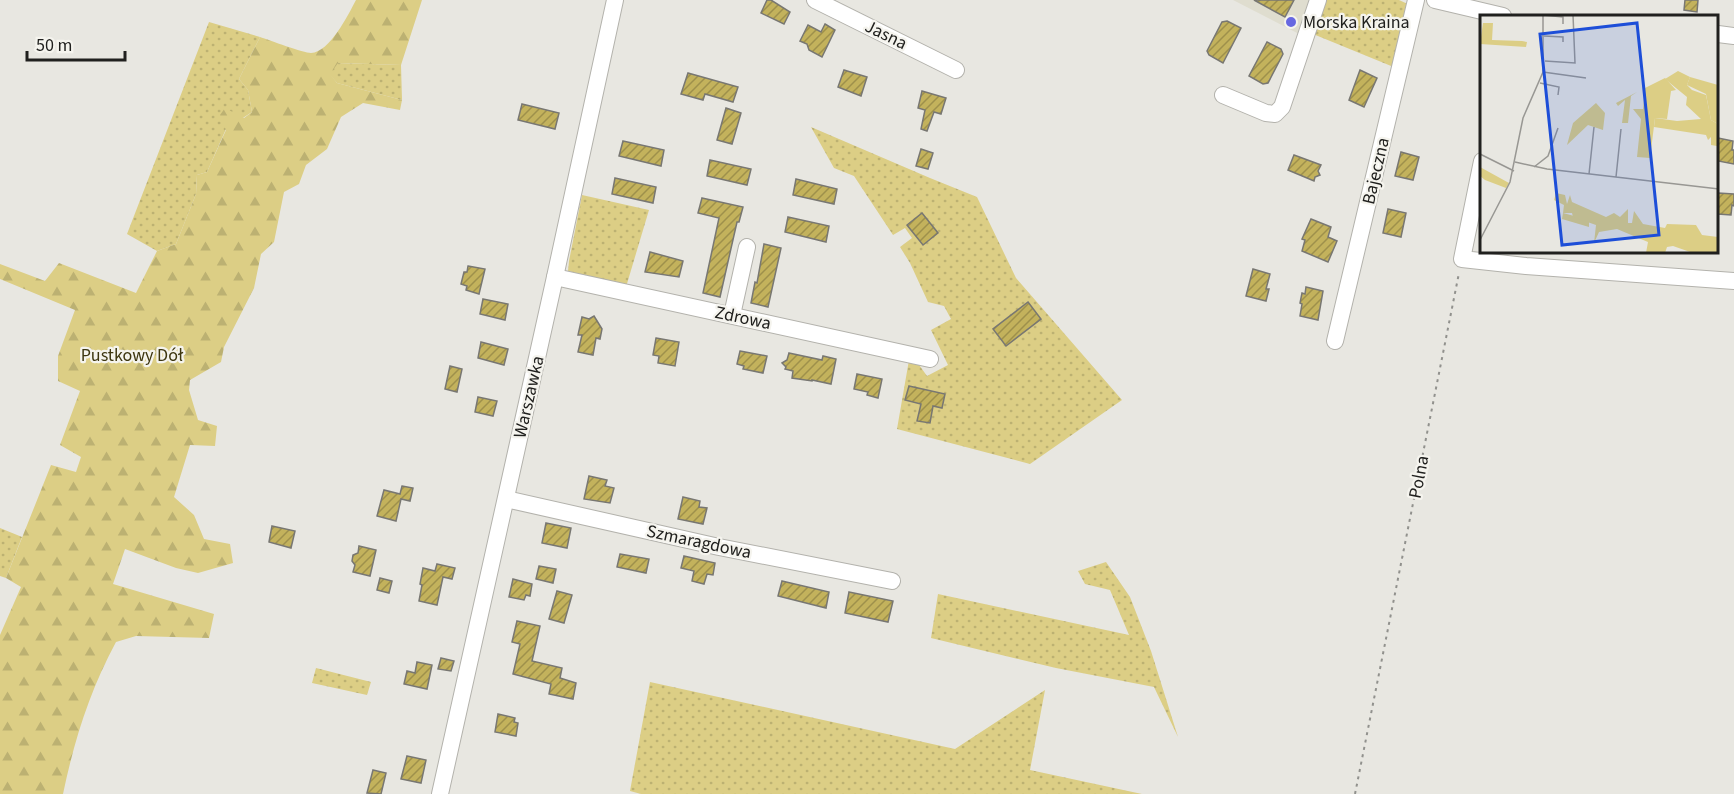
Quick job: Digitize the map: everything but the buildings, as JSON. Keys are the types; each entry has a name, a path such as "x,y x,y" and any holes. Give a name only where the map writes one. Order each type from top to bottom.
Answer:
{"street":[{"name":"Warszawka","path":"440,794 615,0"},
{"name":"Jasna","path":"815,0 956,70"},
{"path":"1223,95 1266,113 1275,114 1282,106 1318,0"},
{"name":"Bajeczna","path":"1335,341 1416,0"},
{"path":"1435,0 1499,15"},
{"path":"1719,34 1734,36"},
{"path":"1480,171 1462,259 1526,266 1734,281"},
{"path":"732,315 747,247"},
{"name":"Zdrowa","path":"555,277 930,359"},
{"name":"Szmaragdowa","path":"506,499 719,547 892,581"}],"path":[{"name":"Polna","path":"1356,794 1462,259"}],"shaded area":[{"name":"Morska Kraina","path":"1233,0 1314,0 1301,35"}],"green space":[{"name":"Pustkowy Dół","path":"356,0 422,0 401,65 338,63 330,74 337,83 402,100 400,110 363,103 341,117 327,149 306,165 299,184 284,192 274,242 261,254 254,288 224,347 221,362 190,380 189,390 198,420 217,426 215,446 190,445 174,497 194,515 204,539 230,544 233,563 198,573 176,568 125,549 113,584 214,614 209,638 136,636 116,642 98,679 84,716 63,794 0,794 0,635 21,587 6,578 51,465 76,472 81,457 60,445 80,391 58,381 58,356 75,310 0,279 0,264 45,281 59,263 136,293 157,251 176,244 196,194 197,175 207,172 226,130 220,115 225,108 244,118 252,112 248,90 239,79 260,37 294,49 311,53 318,51 338,32"},
{"path":"1325,0 1399,0 1410,5 1396,68 1313,34"},
{"path":"209,22 260,37 239,79 248,90 252,112 226,129 207,172 197,175 196,194 176,244 157,251 127,234"},
{"path":"337,63 401,65 402,100 337,83 329,74"},
{"path":"811,127 977,197 1016,278 1122,400 1030,464 897,429 909,360 917,362 927,376 948,365 931,330 951,319 944,306 928,302 900,247 912,238 905,228 893,235 854,176 834,168"},
{"path":"582,195 649,210 626,287 568,271"},
{"path":"0,528 22,537 6,578 0,576"},
{"path":"1106,562 1130,597 1151,651 1178,737 1154,687 1056,668 931,638 938,594 1129,635 1110,590 1085,584 1078,571"},
{"path":"316,668 371,682 367,695 312,683"},
{"path":"650,682 955,749 1045,690 1030,770 1142,794 641,794 630,791"}],"place":[{"name":"Morska Kraina","path":"1291,22"}]}
